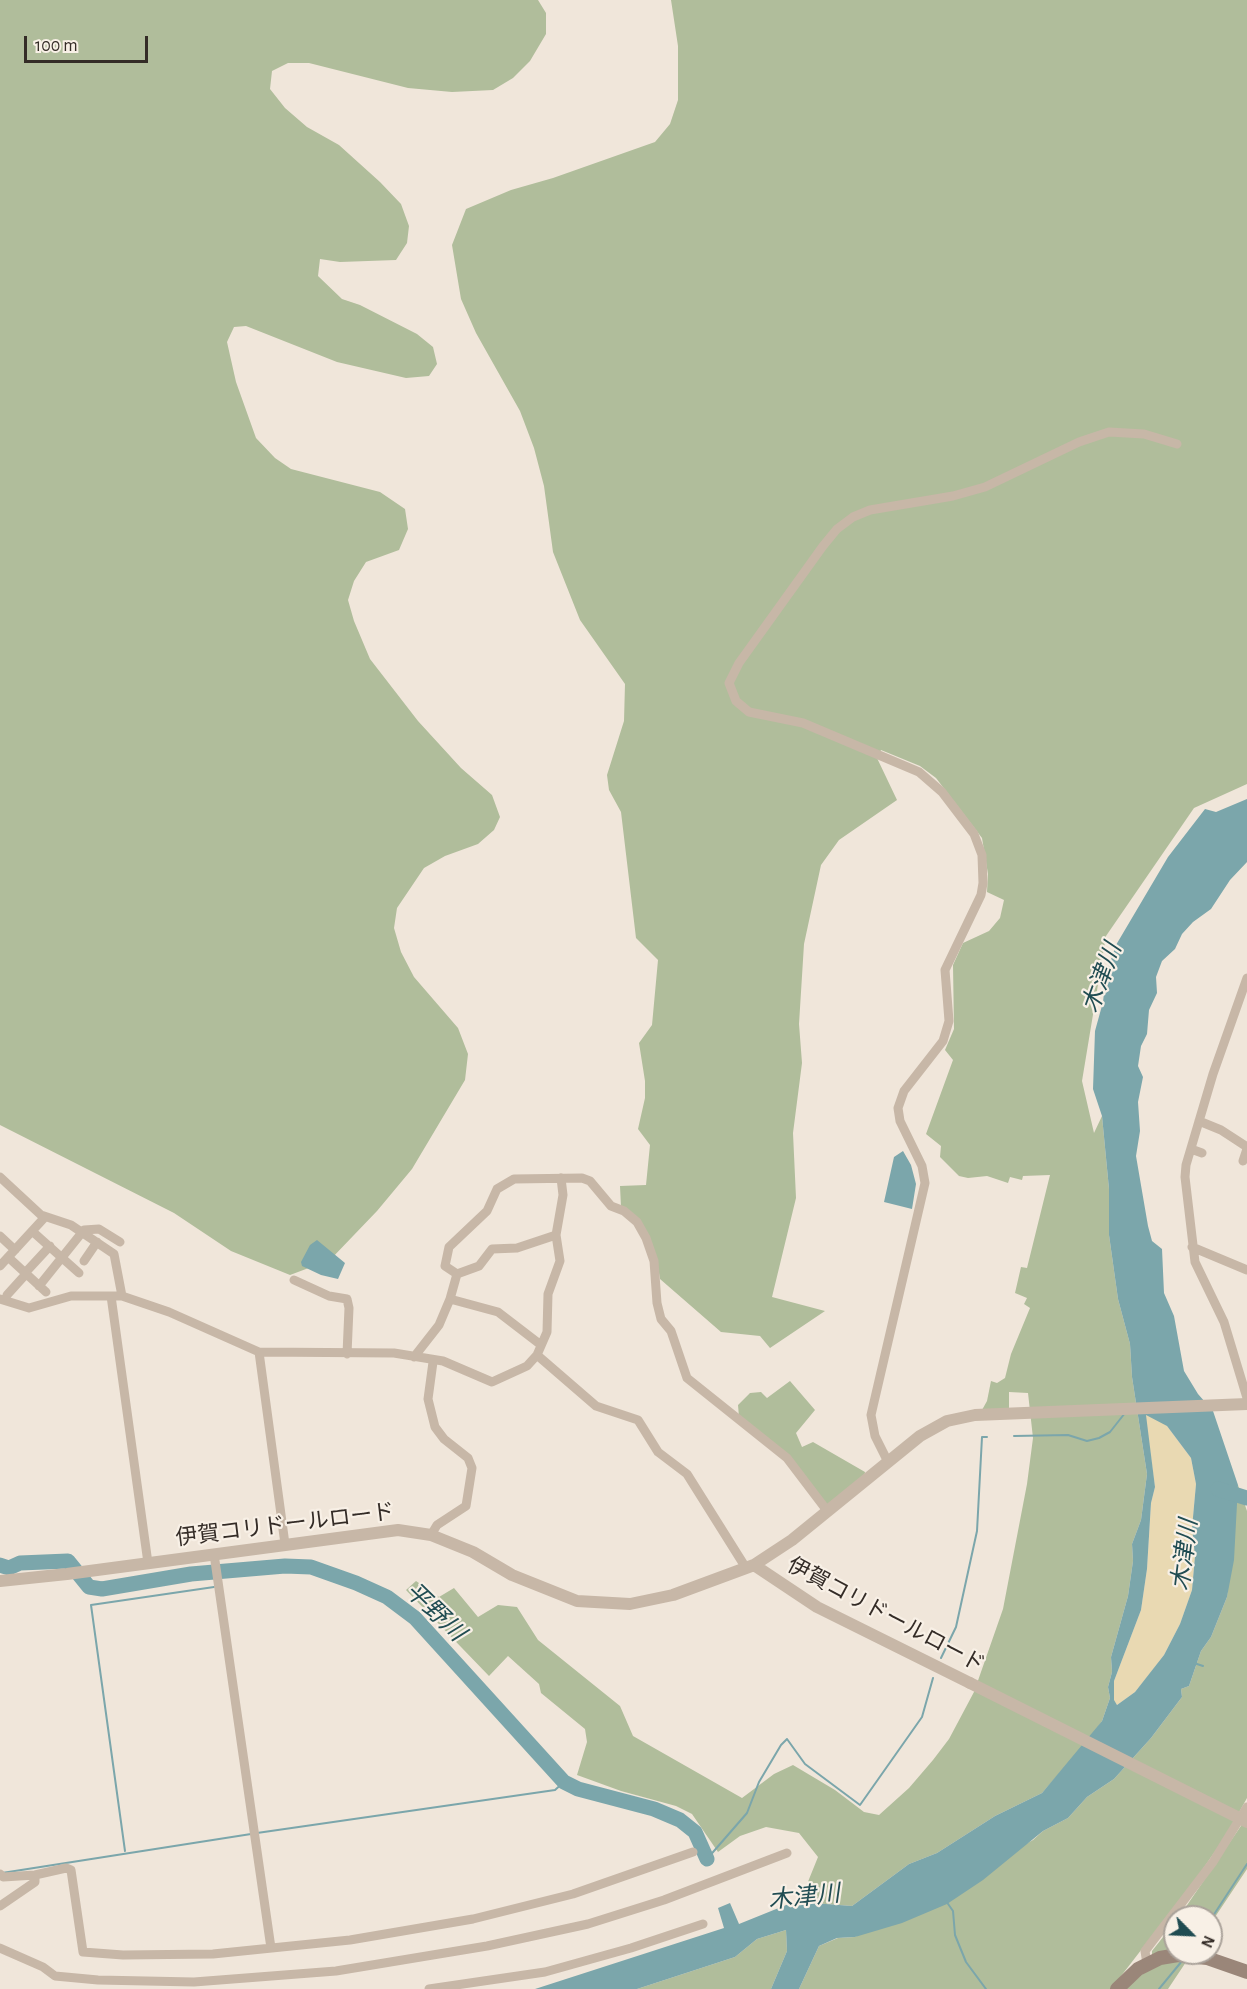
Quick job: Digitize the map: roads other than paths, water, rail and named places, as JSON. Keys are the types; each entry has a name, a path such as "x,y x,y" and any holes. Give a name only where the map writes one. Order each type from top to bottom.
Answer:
{"main road":[{"path":"1117,1989 1147,1964 1160,1958 1192,1955 1218,1961 1247,1972"}],"street":[{"path":"888,1462 875,1436 871,1415 926,1183 922,1166 900,1120 898,1108 904,1091 944,1041 949,1021 945,970 981,895 982,855 975,834 935,785 919,772 803,723 749,712 736,700 729,683 739,663 823,546 837,529 854,517 870,510 953,496 985,487 1079,442 1108,432 1149,435 1178,444"},
{"path":"537,1355 596,1406 641,1422 658,1452 687,1474 750,1566 792,1540 936,1425 958,1417 1246,1402 1224,1322 1198,1273 1192,1247 1185,1177 1199,1121 1239,994 1247,978"},
{"path":"1199,1121 1221,1130 1247,1148 1243,1161"},
{"path":"1191,1149 1202,1153"},
{"path":"0,1178 45,1217 65,1222 116,1256 122,1296"},
{"path":"457,1274 445,1266 449,1247 487,1211 497,1189 514,1179 561,1178 590,1181 611,1206 624,1211 637,1222 654,1262 657,1303 661,1319 671,1331 687,1378 787,1458 828,1512"},
{"path":"50,1246 3,1297 29,1308 71,1296 122,1296 169,1312 259,1352 347,1354 375,1352 414,1357 433,1362 443,1361 492,1382 527,1366 537,1355 546,1332 548,1294 560,1261 556,1235 563,1194 561,1178"},
{"path":"0,1266 45,1217"},
{"path":"0,1236 26,1273 42,1289 82,1232 99,1229 120,1242"},
{"path":"32,1231 80,1273"},
{"path":"457,1274 478,1266 492,1249 516,1248 556,1235"},
{"path":"84,1261 97,1242"},
{"path":"1192,1247 1247,1270"},
{"path":"414,1357 439,1325 457,1274"},
{"path":"294,1280 329,1296 347,1299 349,1308 347,1354"},
{"path":"111,1296 148,1563"},
{"path":"450,1299 498,1312 541,1345"},
{"path":"259,1352 285,1544"},
{"path":"431,1534 437,1526 466,1506 472,1468 468,1458 444,1439 435,1427 428,1399 433,1362"},
{"name":"伊賀コリドールロード","path":"0,1581 148,1563 215,1559 285,1544 398,1530 431,1534 473,1552 512,1575 577,1601 639,1602 673,1595 750,1566 817,1607 1247,1822"},
{"path":"215,1559 271,1948"},
{"path":"1147,1964 1144,1951 1213,1862 1247,1807"},
{"path":"0,1874 3,1877 35,1875 66,1868 71,1870 83,1952 123,1955 213,1954 350,1940 473,1918 573,1894 693,1852"},
{"path":"0,1948 43,1967 55,1976 98,1980 194,1982 336,1971 487,1947 588,1924 664,1900 787,1853"},
{"path":"0,1906 35,1882 35,1875"},
{"path":"429,1989 545,1972 631,1948 703,1924"}],"water":[{"path":"1247,799 1247,862 1230,880 1211,909 1193,922 1182,934 1175,949 1162,961 1156,977 1157,993 1149,1010 1147,1034 1141,1046 1138,1066 1143,1077 1138,1102 1140,1131 1136,1156 1148,1226 1152,1241 1162,1249 1164,1293 1174,1316 1184,1371 1198,1394 1213,1411 1238,1485 1234,1560 1227,1597 1211,1637 1201,1651 1189,1686 1181,1689 1182,1697 1151,1738 1114,1779 1087,1797 1068,1818 1043,1831 983,1880 947,1904 902,1923 855,1937 837,1938 819,1946 799,1989 771,1989 787,1951 786,1930 757,1939 735,1957 637,1989 535,1989 724,1928 718,1908 730,1903 739,1924 801,1899 813,1903 852,1906 909,1864 937,1853 995,1816 1042,1793 1102,1721 1110,1698 1108,1687 1112,1672 1111,1657 1128,1596 1133,1561 1132,1544 1141,1520 1147,1474 1132,1377 1130,1344 1118,1299 1109,1235 1109,1189 1102,1116 1093,1089 1095,1031 1103,1002 1106,974 1116,945 1168,857 1205,809 1216,812","holes":["1146,1415 1167,1426 1191,1458 1196,1484 1192,1528 1195,1556 1192,1590 1180,1624 1164,1655 1135,1692 1117,1705 1114,1700 1114,1681 1141,1610 1147,1569 1151,1503 1155,1487"]},
{"path":"903,1151 911,1165 916,1184 912,1209 884,1202 894,1157"},
{"path":"317,1240 345,1263 338,1279 321,1275 302,1266 301,1262 310,1245"}],"waterway":[{"path":"1014,1436 1068,1435 1087,1441 1110,1432 1125,1413"},
{"path":"941,1658 956,1627 977,1531 982,1437 987,1437"},
{"path":"1218,1489 1247,1498"},
{"name":"平野川","path":"0,1565 9,1568 20,1563 68,1561 89,1587 102,1589 191,1574 285,1566 311,1567 356,1583 387,1597 415,1618 564,1782 578,1789 654,1809 680,1820 695,1832 707,1859"},
{"path":"125,1851 91,1605 214,1587"},
{"path":"1194,1663 1203,1666"},
{"path":"707,1859 747,1813 759,1782 787,1739 805,1764 860,1805 922,1717 933,1678"},
{"path":"257,1833 555,1790 564,1782"},
{"path":"2,1873 251,1834"},
{"path":"1220,1905 1247,1864"},
{"path":"946,1901 953,1911 955,1935 966,1962 986,1989"},
{"path":"1159,1989 1179,1965"}],"water label":[{"name":"木津川","path":"1102,978"},
{"name":"木津川","path":"1185,1555"},
{"name":"木津川","path":"804,1897"}]}
